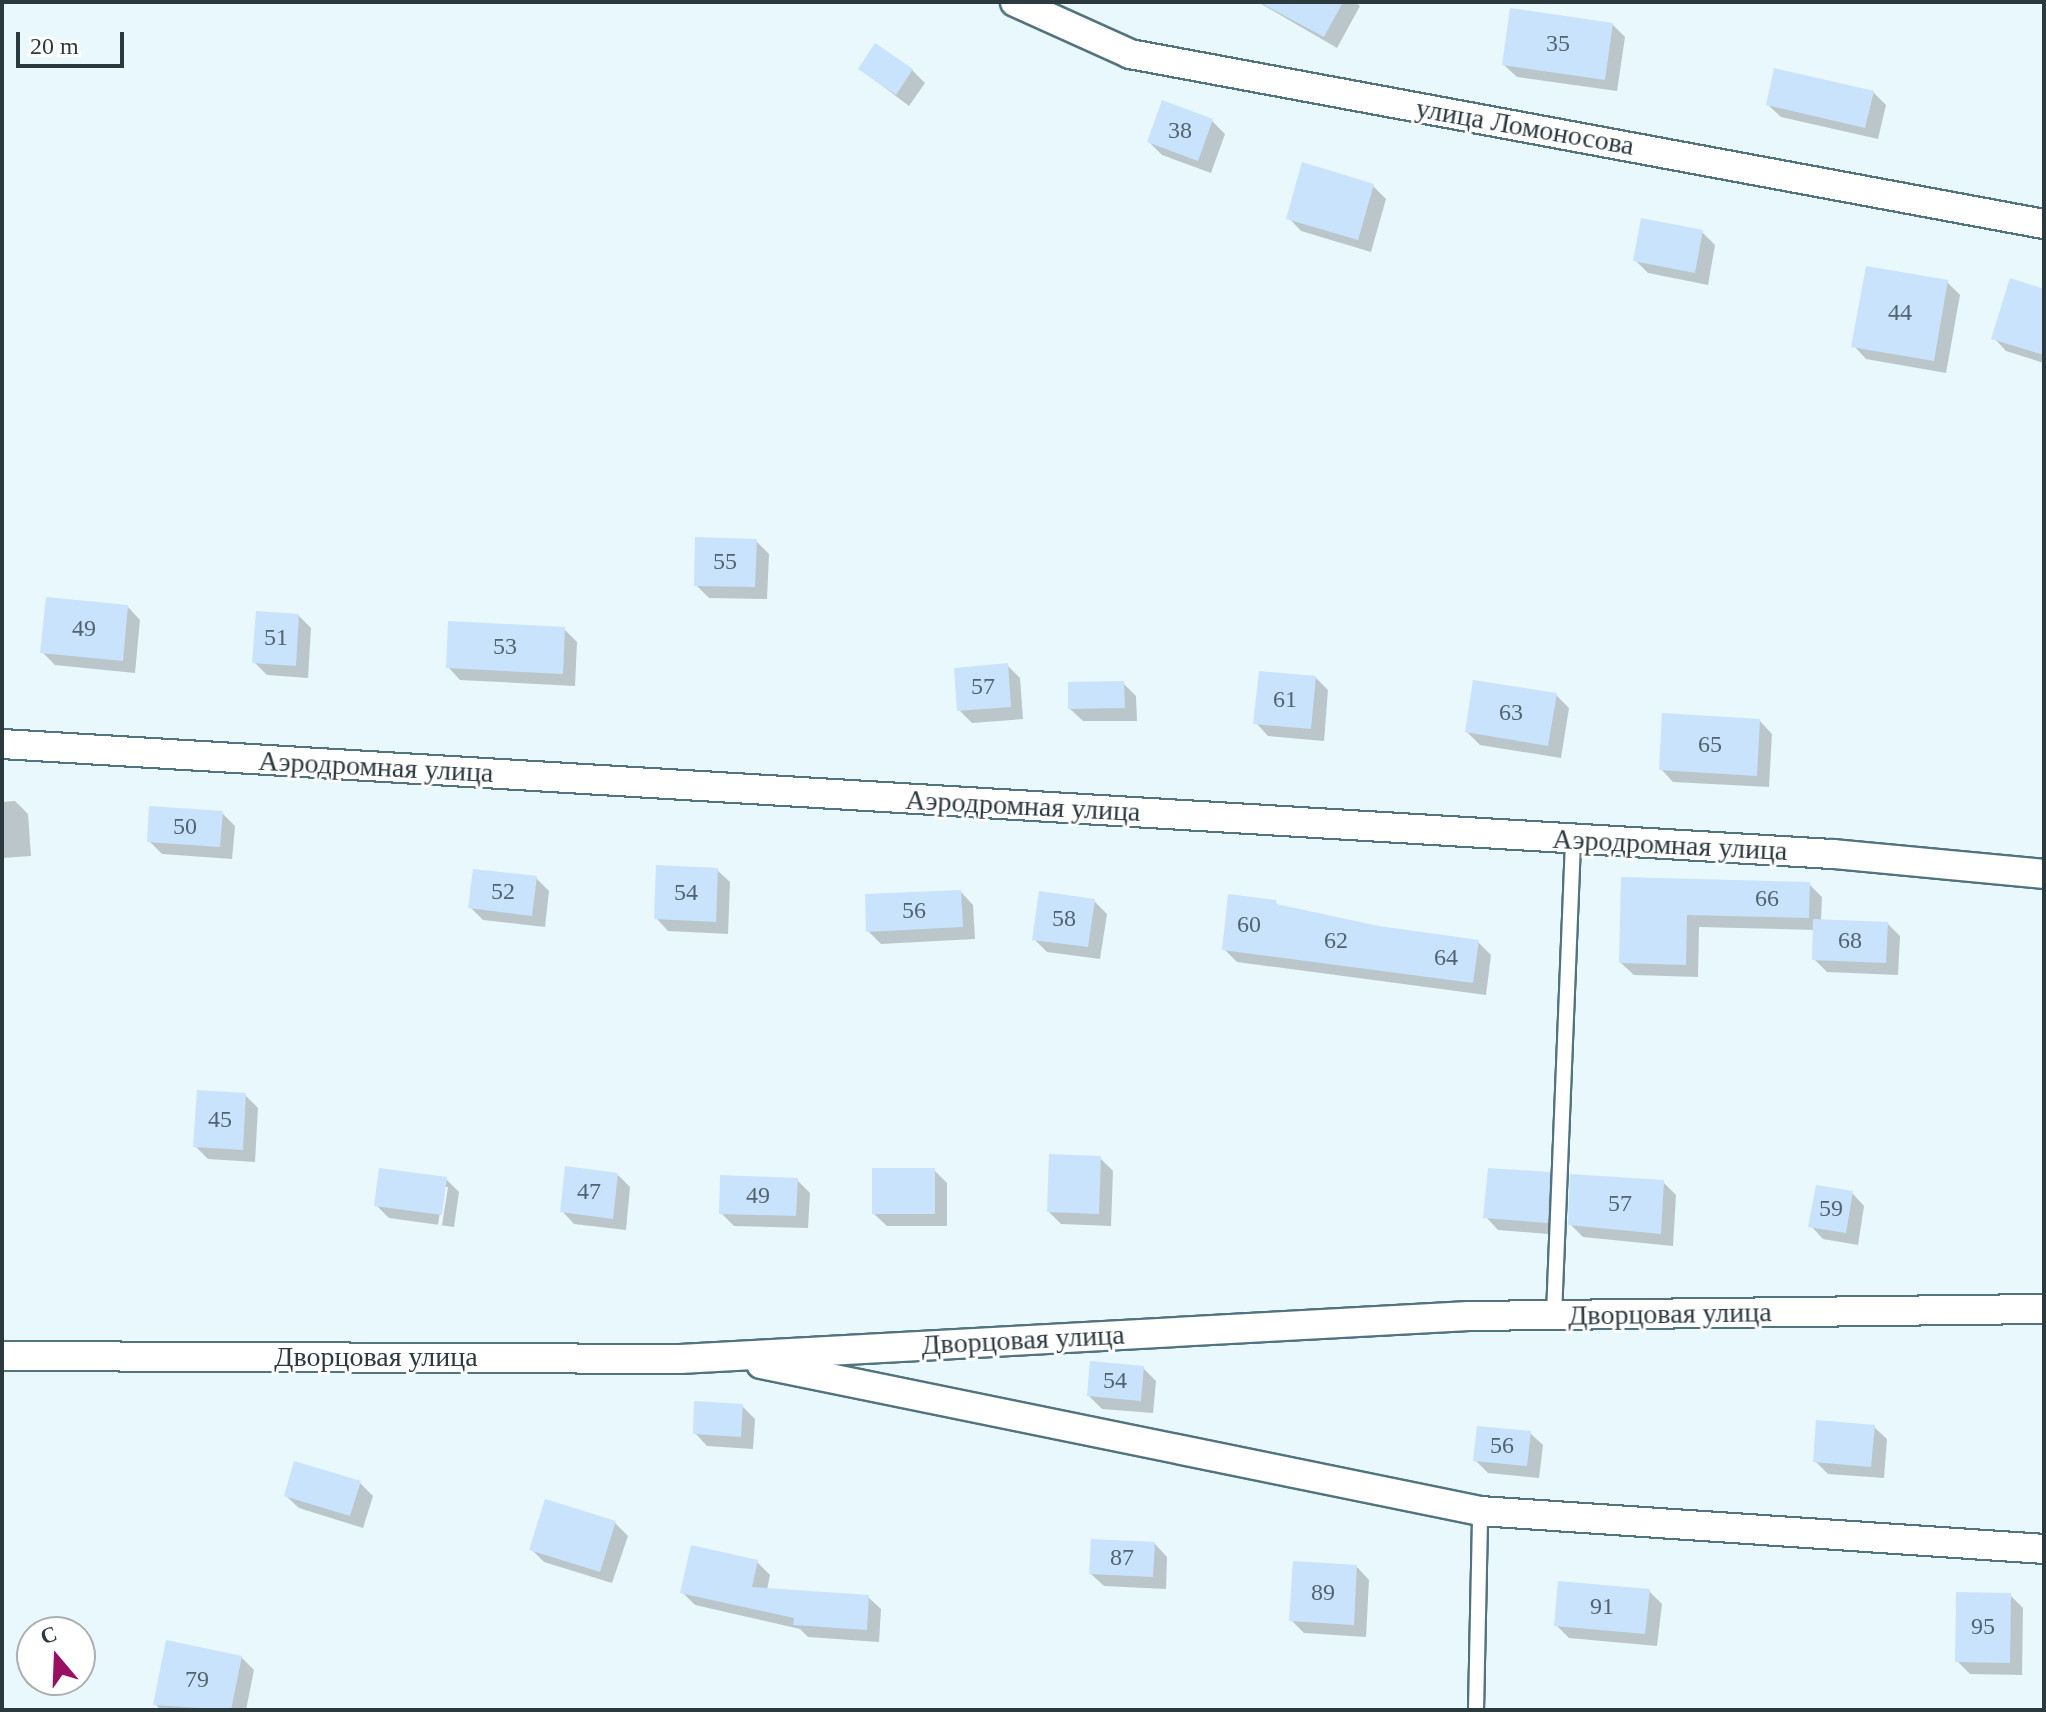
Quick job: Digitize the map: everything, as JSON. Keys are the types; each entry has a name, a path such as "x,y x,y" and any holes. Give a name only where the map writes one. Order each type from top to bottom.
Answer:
{"street":[{"name":"улица Ломоносова","path":"1015,2 1130,54 2044,224"},
{"name":"Аэродромная улица","path":"2,744 1573,839 2044,874"},
{"name":"Дворцовая улица","path":"2,1356 722,1357 1554,1315 2044,1309"},
{"path":"722,1357 1480,1511 2044,1549"}],"lane":[{"path":"1554,1315 1573,839"},
{"path":"1476,1710 1480,1511"}],"building":[{"path":"1259,2 1343,2 1324,37"},
{"path":"1510,8 1613,23 1605,80 1502,65"},
{"path":"875,43 913,69 896,95 858,69"},
{"path":"1774,68 1874,91 1865,128 1766,105"},
{"path":"1162,100 1213,119 1198,161 1147,142"},
{"path":"1302,162 1374,184 1358,240 1286,219"},
{"path":"1641,218 1703,230 1695,273 1633,261"},
{"path":"1866,266 1948,280 1934,361 1851,347"},
{"path":"2010,278 2044,289 2044,355 1991,339"},
{"path":"695,537 757,539 755,587 694,586"},
{"path":"46,597 128,605 123,661 40,653"},
{"path":"256,611 299,614 296,666 252,663"},
{"path":"448,621 565,627 563,674 446,668"},
{"path":"1008,663 1011,707 957,711 954,668"},
{"path":"1259,671 1316,676 1311,729 1253,724"},
{"path":"1473,680 1557,693 1548,746 1465,732"},
{"path":"1124,681 1125,708 1068,709 1068,682"},
{"path":"1662,713 1760,719 1757,776 1659,770"},
{"path":"149,806 223,811 220,847 147,842"},
{"path":"656,865 718,868 716,922 654,919"},
{"path":"473,869 537,876 532,916 468,908"},
{"path":"1621,877 1810,882 1809,918 1687,915 1686,965 1619,963"},
{"path":"961,890 963,927 866,932 865,894"},
{"path":"1039,891 1095,899 1088,947 1032,940"},
{"path":"1228,894 1276,900 1276,904 1379,926 1479,940 1473,983 1222,950"},
{"path":"1813,919 1888,922 1886,963 1812,960"},
{"path":"197,1090 246,1093 243,1150 193,1147"},
{"path":"1049,1154 1101,1156 1099,1214 1047,1212"},
{"path":"565,1166 618,1173 613,1219 560,1212"},
{"path":"379,1168 447,1177 442,1215 374,1206"},
{"path":"872,1168 935,1168 935,1214 872,1214"},
{"path":"1488,1168 1550,1172 1548,1223 1483,1218"},
{"path":"1570,1174 1664,1180 1661,1234 1568,1225"},
{"path":"720,1175 798,1178 796,1216 719,1214"},
{"path":"1816,1185 1853,1191 1846,1233 1808,1227"},
{"path":"1090,1361 1144,1366 1141,1401 1087,1396"},
{"path":"694,1401 743,1404 741,1437 693,1434"},
{"path":"1816,1420 1875,1425 1871,1467 1813,1462"},
{"path":"1477,1426 1531,1431 1527,1466 1473,1461"},
{"path":"294,1461 361,1481 350,1516 284,1496"},
{"path":"545,1499 616,1521 600,1572 529,1550"},
{"path":"1091,1539 1155,1542 1153,1577 1089,1574"},
{"path":"691,1545 758,1560 752,1587 869,1595 867,1630 793,1625 794,1618 680,1593"},
{"path":"1293,1561 1357,1565 1354,1625 1289,1621"},
{"path":"1558,1581 1650,1589 1645,1634 1554,1626"},
{"path":"1956,1592 2011,1593 2010,1663 1955,1662"},
{"path":"166,1640 242,1656 231,1710 153,1705"}]}
